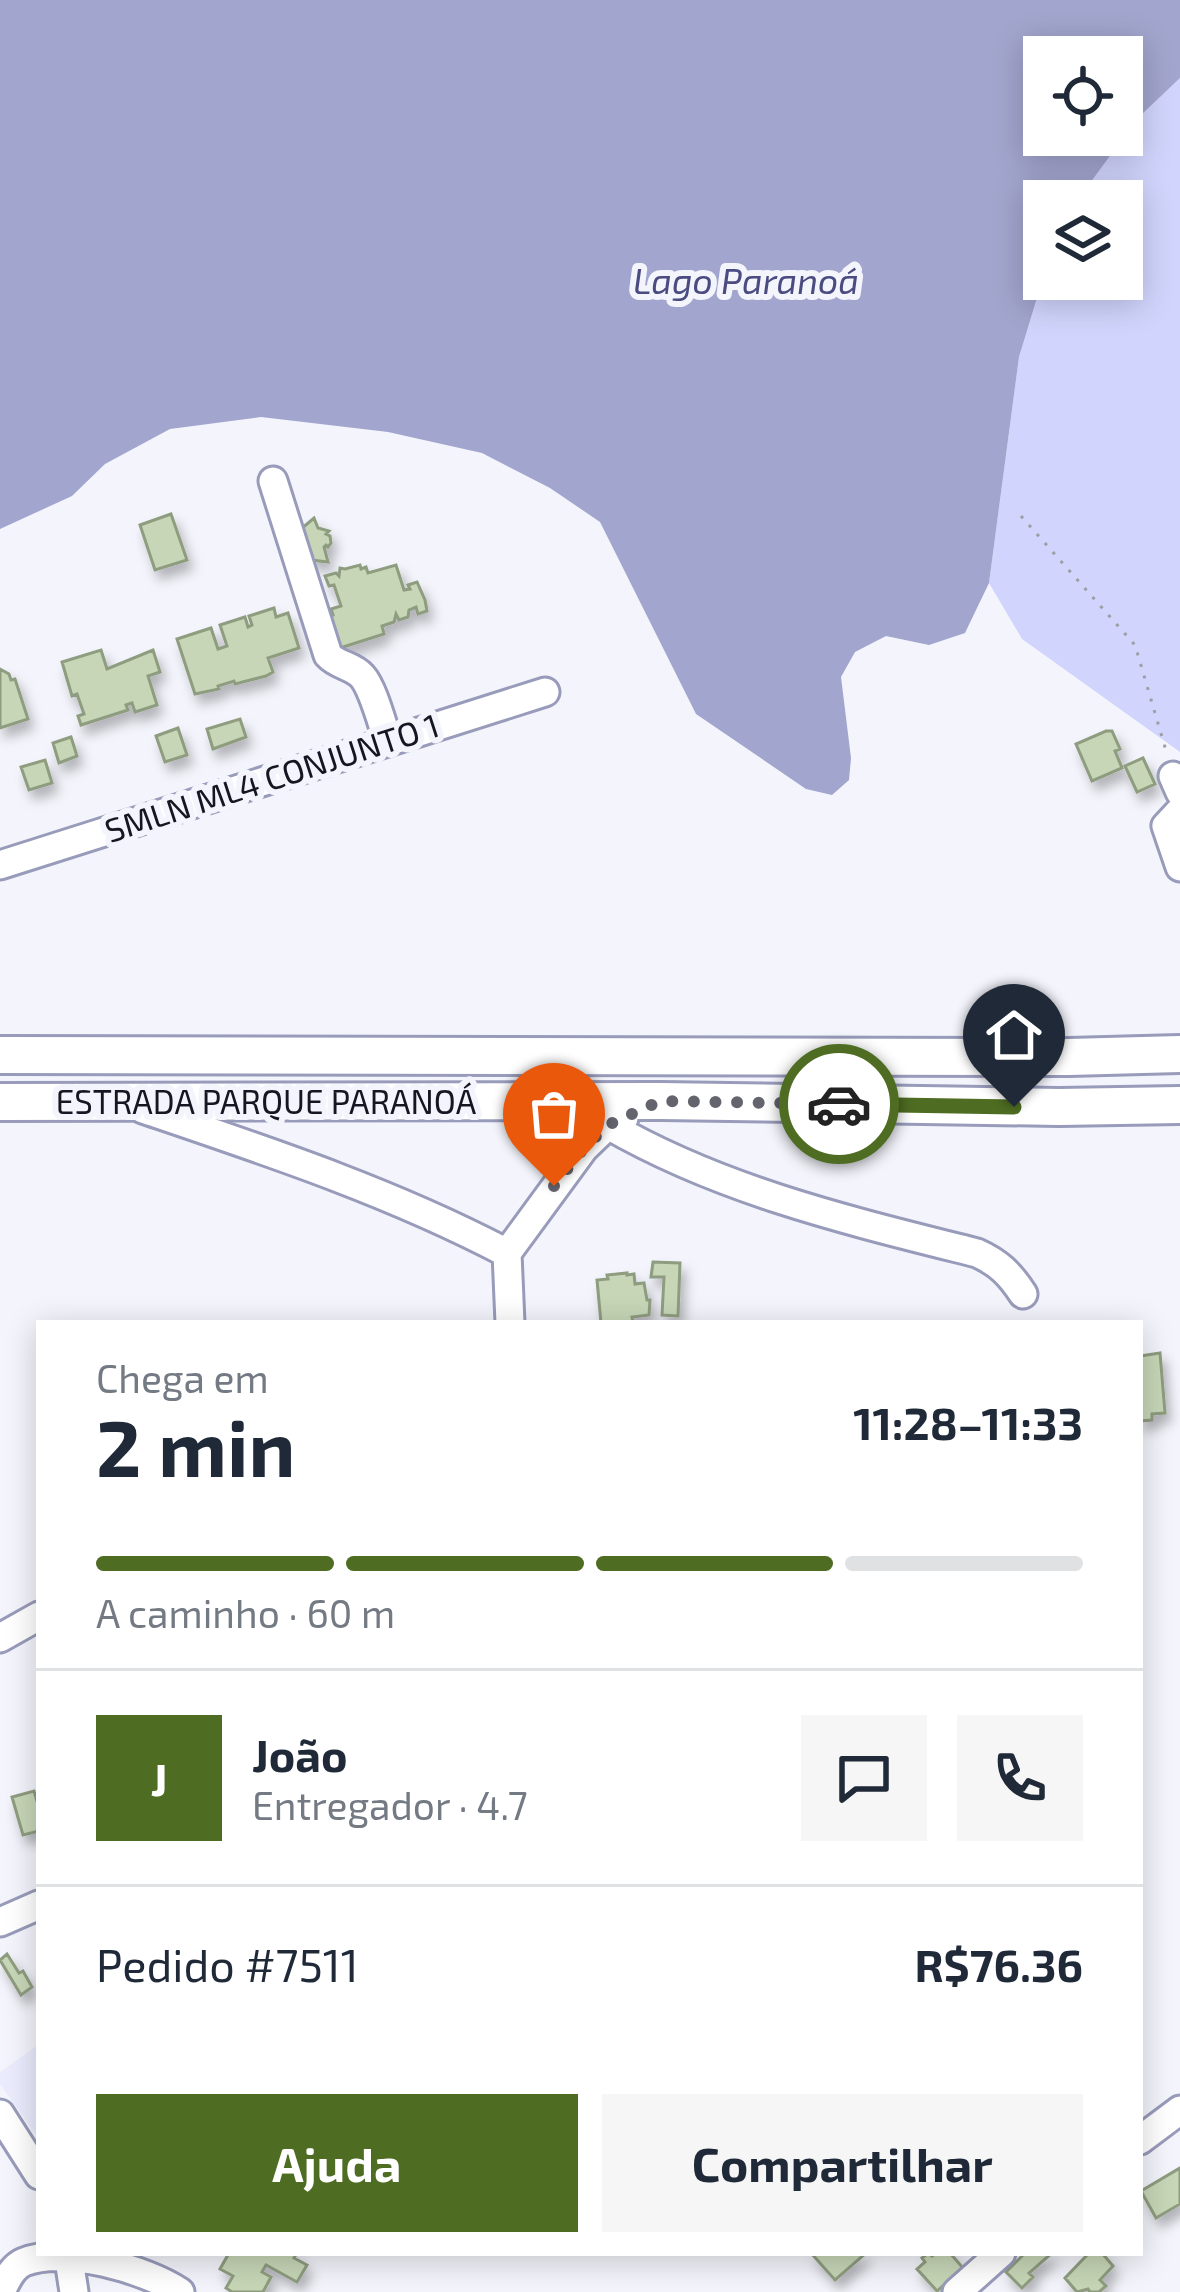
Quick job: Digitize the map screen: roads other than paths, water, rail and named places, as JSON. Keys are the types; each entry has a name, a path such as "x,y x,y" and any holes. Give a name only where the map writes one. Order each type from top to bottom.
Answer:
{"main road":[{"name":"ESTRADA PARQUE PARANOÁ","path":"1,1053 1180,1054"},
{"path":"1059,1108 1042,1092 1040,1080 1069,1057"},
{"name":"ESTRADA PARQUE PARANOÁ","path":"0,1102 1180,1105"}],"street":[{"path":"273,481 328,655 364,678 388,741"},
{"name":"SMLN ML4 CONJUNTO 1","path":"0,865 545,692"},
{"path":"1180,811 1166,826 1180,867"},
{"path":"510,1320 507,1253 584,1148 608,1125 660,1101"},
{"path":"125,1103 356,1184 507,1253"},
{"path":"608,1125 713,1177 831,1216 977,1252 997,1262 1023,1294"},
{"path":"0,1638 36,1618"},
{"path":"0,1922 36,1906"},
{"path":"1143,2138 1180,2110"},
{"path":"0,2114 36,2170"},
{"path":"1,2292 20,2264 61,2256"},
{"path":"68,2256 74,2292"},
{"path":"72,2256 147,2275 180,2292"},
{"path":"957,2292 998,2256"}],"water":[{"name":"Lago Paranoá","path":"0,0 1180,0 1180,78 1143,113 1143,36 1023,36 1023,156 1110,156 1092,180 1023,180 1023,300 1036,300 1019,357 989,583 965,633 929,645 886,636 855,652 841,677 851,758 849,780 832,795 806,789 696,714 600,522 550,488 482,453 388,432 261,417 170,429 105,464 72,496 0,529"}]}
